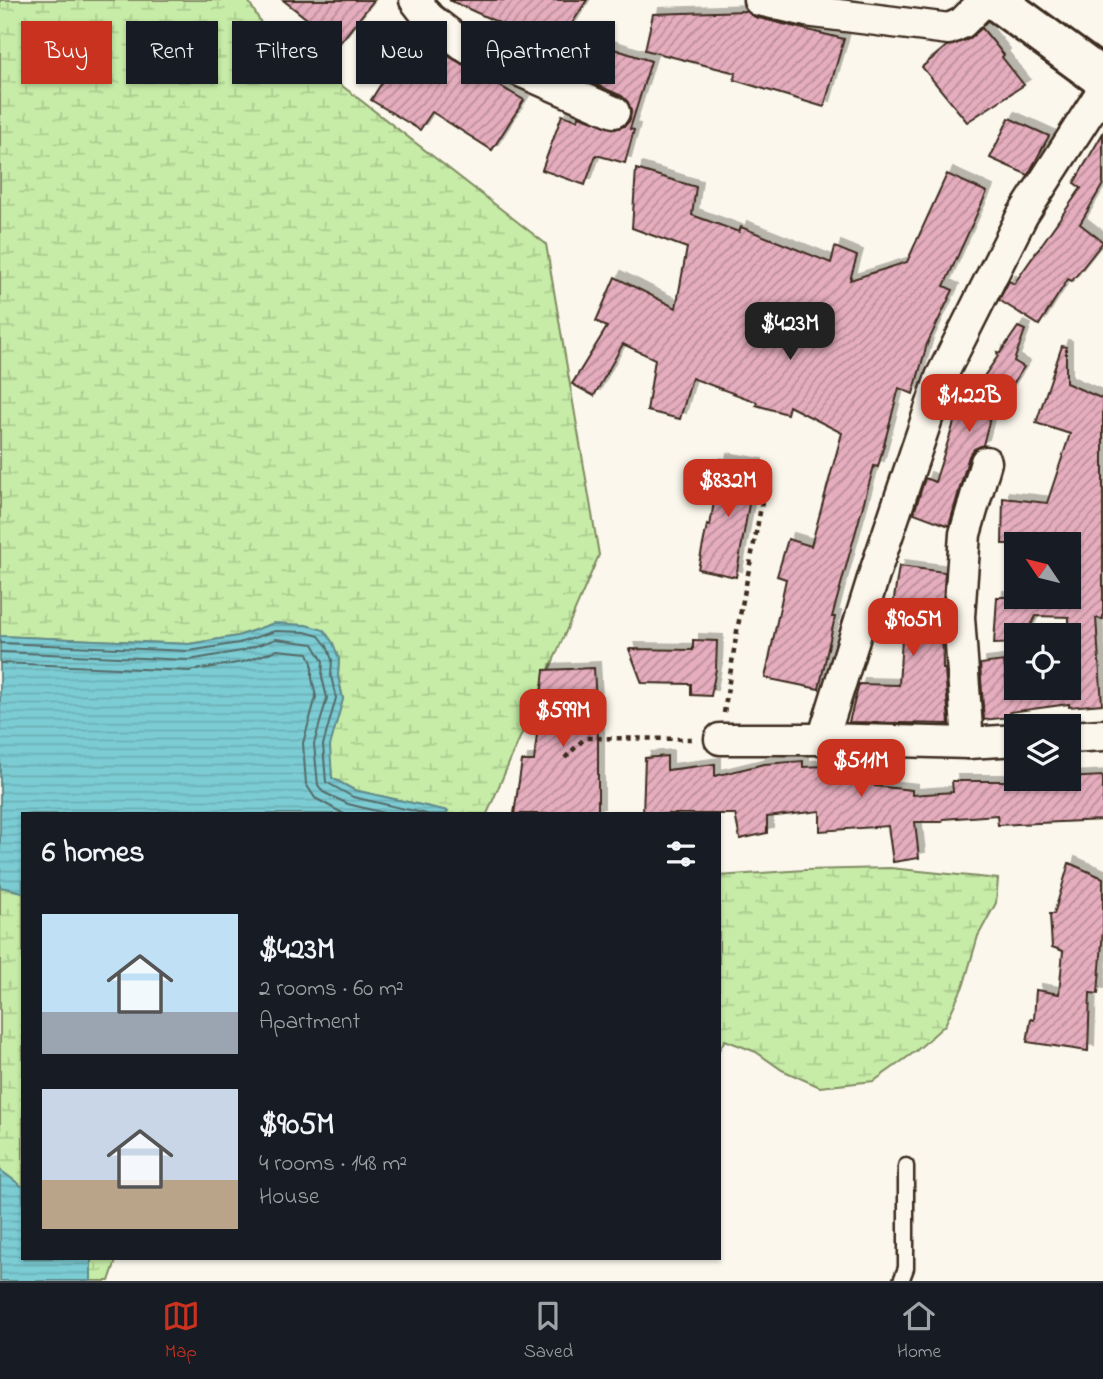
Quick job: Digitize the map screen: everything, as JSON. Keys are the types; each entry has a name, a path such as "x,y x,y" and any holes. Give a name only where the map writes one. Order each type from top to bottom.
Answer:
{"main road":[{"path":"995,0 1103,79"}],"street":[{"path":"759,0 806,11 949,29 962,23 985,0"},
{"path":"427,6 468,48 614,112"},
{"path":"823,739 875,572 941,377 1022,216 1103,90"},
{"path":"968,743 959,617 965,534 986,462"},
{"path":"1081,736 1103,735"},
{"path":"720,739 968,743 1004,741"}],"lane":[{"path":"901,1281 906,1268 906,1166"}],"path":[{"path":"565,758 585,738 720,739 737,631 768,471"}],"green space":[{"path":"0,0 248,0 260,21 232,21 232,84 340,84 546,244 599,555 488,812 447,812 354,790 332,778 329,746 343,699 338,675 339,659 274,623 238,636 189,644 0,636"},
{"path":"890,868 998,879 996,903 978,936 964,984 945,1025 916,1051 874,1081 820,1087 782,1070 756,1052 725,1040 721,1047 721,876"},
{"path":"0,887 21,892 21,1186 0,1170"},
{"path":"91,1260 116,1260 109,1281 91,1281"}],"water":[{"path":"274,623 306,625 324,630 339,659 338,676 343,699 330,746 332,778 354,790 447,812 21,812 21,892 0,887 0,636 189,644 238,636"},
{"path":"0,1170 21,1186 21,1260 91,1260 91,1281 0,1281"}],"building":[{"path":"283,0 374,0 342,40 342,21 310,21"},
{"path":"449,0 587,0 574,21 495,21"},
{"path":"746,11 755,17 844,39 824,107 734,80 736,73 645,50 653,14"},
{"path":"982,28 1024,85 967,122 922,67 947,46 969,39"},
{"path":"615,49 651,61 630,129 634,130 625,163 596,155 585,185 542,170 562,115 578,120 579,116 615,129 625,126 630,120 631,111 622,96 595,84 615,84"},
{"path":"447,55 461,63 461,84 496,84 524,100 492,150 432,112 420,130 371,100 381,84 447,84"},
{"path":"1009,118 1049,136 1028,175 990,158"},
{"path":"1103,133 1103,184 1080,224 1103,242 1072,281 1068,279 1039,325 999,300 1009,281 1014,284 1081,188 1074,183"},
{"path":"636,169 696,187 692,215 739,232 741,227 831,263 835,247 857,256 850,280 907,262 947,174 987,192 944,286 953,290 927,344 913,394 899,388 832,617 835,617 819,689 765,678 786,579 777,576 788,539 811,546 842,433 789,406 787,414 756,405 757,402 692,378 680,419 647,411 655,359 623,344 594,396 572,384 607,327 596,321 615,277 676,308 687,248 632,228"},
{"path":"1018,327 1025,330 1014,361 1024,367 990,418 983,445 974,449 969,456 949,526 914,513 925,478 935,482 959,407 962,408 998,356 997,352 1000,353"},
{"path":"1062,346 1066,347 1066,383 1103,399 1103,619 1096,618 1102,704 1069,707 1069,704 1010,712 1004,714 1004,718 984,720 980,664 1004,661 1004,700 1081,700 1081,623 1069,623 1069,617 1036,616 1032,623 1004,623 1004,644 994,644 997,597 1004,597 1004,609 1082,609 1082,532 1004,532 1002,544 1003,498 1047,503 1070,434 1036,423"},
{"path":"721,459 756,465 736,577 698,569 707,525 710,526"},
{"path":"899,566 945,572 943,669 949,724 849,722 859,684 899,685 904,607 893,605"},
{"path":"693,640 717,641 711,696 691,695 691,684 642,683 629,649 693,650"},
{"path":"594,668 598,812 514,812 522,761 534,761 544,670"},
{"path":"667,756 667,770 715,764 715,776 764,764 803,761 803,767 847,765 847,757 873,758 875,786 912,790 912,795 953,792 952,781 1004,781 1004,791 1081,791 1081,777 1103,776 1103,820 998,825 997,815 943,819 942,822 915,822 919,858 893,862 888,826 820,831 820,811 767,817 767,833 740,839 735,814 643,812 645,758"},
{"path":"1069,863 1103,878 1103,930 1098,994 1090,993 1088,1051 1027,1042 1031,1019 1034,1020 1036,990 1059,994 1063,951 1052,947 1050,914 1054,914"}]}
